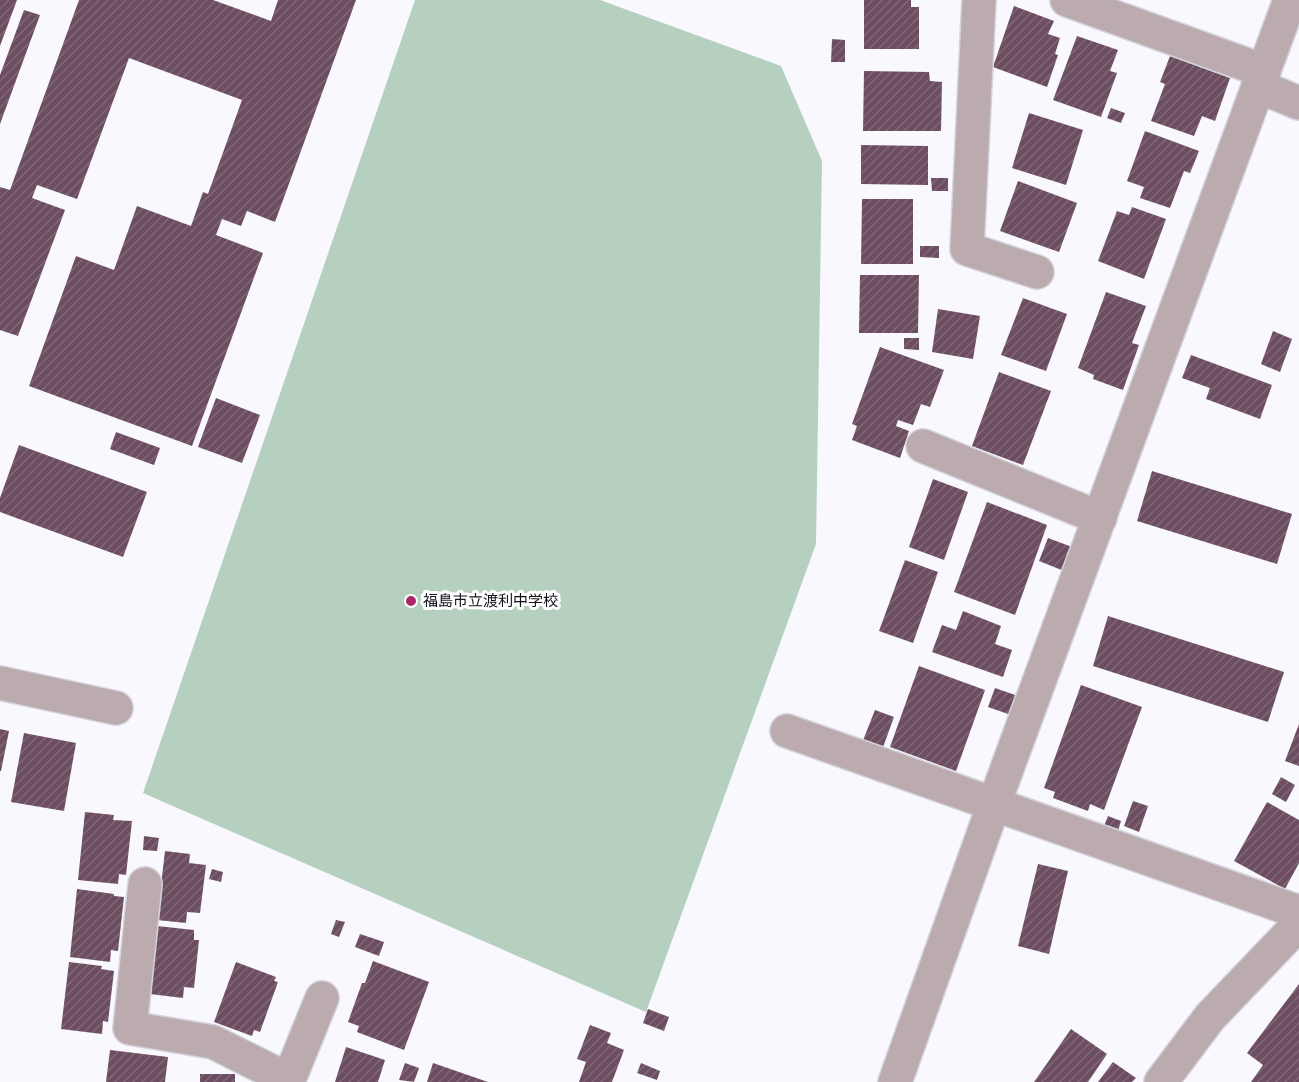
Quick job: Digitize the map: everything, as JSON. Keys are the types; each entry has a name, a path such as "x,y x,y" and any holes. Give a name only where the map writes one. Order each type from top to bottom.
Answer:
{"street":[{"path":"979,0 967,249 1037,272"},
{"path":"1067,0 1261,79 1299,103"},
{"path":"896,1082 994,804 1290,0"},
{"path":"923,446 1100,518"},
{"path":"0,682 116,708"},
{"path":"787,731 1299,912"},
{"path":"145,884 130,1028 213,1042 288,1081 322,998"},
{"path":"1161,1082 1210,1017 1299,924"}],"green space":[{"path":"415,0 600,0 781,66 822,161 816,544 646,1012 143,793"}],"building":[{"path":"0,0 17,0 0,46"},
{"path":"79,0 213,0 271,21 278,0 356,0 275,222 247,211 241,226 222,219 216,235 263,253 192,446 29,386 76,256 114,270 137,206 191,226 203,192 208,194 242,100 129,58 77,199 37,185 32,198 65,210 18,336 0,330 0,187 10,190"},
{"path":"864,0 911,0 911,7 919,7 919,49 864,49"},
{"path":"1014,6 1054,21 1048,34 1060,38 1055,54 1058,55 1047,87 993,67"},
{"path":"24,10 40,15 0,124 0,75"},
{"path":"1077,36 1118,50 1110,71 1117,73 1101,117 1053,100"},
{"path":"832,39 845,40 845,62 831,62"},
{"path":"1170,56 1230,78 1215,121 1202,116 1194,136 1151,121 1165,84 1160,82"},
{"path":"864,71 929,72 930,81 942,82 941,131 863,131"},
{"path":"1111,108 1125,113 1121,123 1107,118"},
{"path":"1029,113 1083,130 1066,185 1012,168"},
{"path":"1145,131 1199,151 1190,173 1184,171 1170,208 1140,198 1144,187 1127,181"},
{"path":"861,145 928,146 928,185 861,184"},
{"path":"931,178 948,178 948,191 932,191"},
{"path":"1018,181 1077,203 1059,252 1000,231"},
{"path":"862,199 913,199 913,264 861,264"},
{"path":"1132,207 1166,219 1144,279 1098,261 1117,211 1129,215"},
{"path":"920,246 939,246 939,258 920,257"},
{"path":"860,275 919,275 918,333 859,333"},
{"path":"1106,292 1146,306 1132,343 1139,345 1123,390 1093,379 1094,375 1078,368"},
{"path":"1023,298 1067,314 1046,371 1001,355"},
{"path":"938,309 980,316 973,359 932,352"},
{"path":"1273,331 1292,339 1280,372 1261,364"},
{"path":"904,338 919,338 919,350 904,349"},
{"path":"880,347 944,370 930,407 921,404 913,425 898,420 896,426 909,431 900,458 852,440 857,426 852,424"},
{"path":"1191,355 1272,385 1260,419 1206,399 1210,388 1182,378"},
{"path":"999,372 1051,391 1023,465 972,446"},
{"path":"216,398 260,415 242,463 198,447"},
{"path":"116,432 160,448 154,465 110,449"},
{"path":"19,445 147,492 123,557 0,512 0,498"},
{"path":"1152,471 1292,514 1277,564 1137,521"},
{"path":"933,479 968,492 944,560 909,547"},
{"path":"987,502 1047,525 1015,615 954,592"},
{"path":"1048,538 1072,547 1064,571 1039,561"},
{"path":"905,560 938,572 913,643 879,631"},
{"path":"963,611 1001,626 995,644 1012,650 1003,677 932,652 942,625 956,630"},
{"path":"1108,616 1284,672 1268,722 1093,666"},
{"path":"919,666 985,690 956,771 890,747"},
{"path":"1081,685 1142,707 1104,810 1090,804 1088,811 1053,798 1055,792 1044,788"},
{"path":"995,688 1018,696 1011,715 988,707"},
{"path":"875,710 894,717 882,750 862,743"},
{"path":"1299,724 1299,766 1285,761"},
{"path":"0,729 9,731 1,771 0,771"},
{"path":"24,733 76,743 64,811 11,802"},
{"path":"1281,777 1295,785 1286,802 1272,794"},
{"path":"1133,801 1148,806 1139,832 1124,826"},
{"path":"1267,802 1299,820 1299,863 1285,889 1234,861"},
{"path":"85,812 114,815 113,820 132,821 126,875 119,874 118,884 78,880"},
{"path":"1108,816 1121,821 1118,831 1104,826"},
{"path":"144,836 159,838 157,851 143,850"},
{"path":"165,851 190,854 189,863 206,865 200,913 187,912 186,923 157,920"},
{"path":"1038,864 1068,871 1049,954 1018,946"},
{"path":"212,869 223,872 221,882 209,879"},
{"path":"77,889 124,897 118,951 111,950 110,962 70,957"},
{"path":"336,920 345,922 339,937 331,934"},
{"path":"157,926 194,930 194,940 199,940 194,988 184,987 183,998 150,994"},
{"path":"360,934 384,942 379,956 355,947"},
{"path":"373,961 429,982 404,1050 357,1032 359,1026 348,1022 362,983 365,983"},
{"path":"69,962 102,966 101,969 114,971 108,1022 103,1021 102,1034 61,1029"},
{"path":"236,962 276,977 274,981 278,982 260,1032 254,1030 252,1036 214,1022"},
{"path":"1299,984 1299,1082 1251,1082 1263,1065 1247,1053"},
{"path":"648,1009 669,1017 664,1031 643,1023"},
{"path":"590,1025 611,1033 607,1043 624,1050 612,1082 579,1082 586,1062 577,1059"},
{"path":"1071,1029 1107,1054 1088,1082 1034,1082"},
{"path":"346,1047 385,1060 378,1082 335,1082"},
{"path":"110,1050 168,1057 165,1082 106,1082"},
{"path":"1113,1062 1136,1078 1132,1082 1098,1082"},
{"path":"405,1063 419,1068 414,1082 399,1080"},
{"path":"433,1063 488,1082 427,1082"},
{"path":"641,1063 660,1071 657,1080 637,1073"},
{"path":"200,1074 235,1074 235,1082 200,1082"}],"place":[{"name":"福島市立渡利中学校","path":"411,601"}]}
